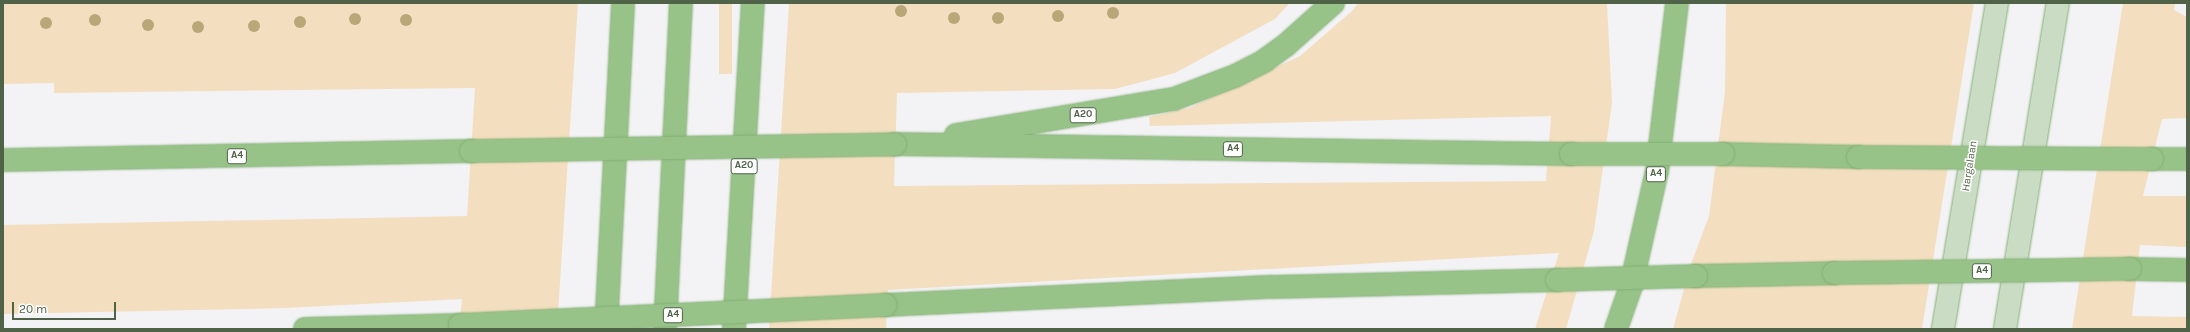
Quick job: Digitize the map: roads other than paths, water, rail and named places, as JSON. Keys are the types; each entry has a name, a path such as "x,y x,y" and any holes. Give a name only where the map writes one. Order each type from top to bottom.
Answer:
{"highway":[{"path":"606,329 623,3"},
{"path":"665,329 681,3"},
{"name":"A20","path":"734,329 753,3"},
{"name":"A20","path":"895,144 1174,99 1235,76 1264,61 1286,45 1333,3"},
{"name":"A4","path":"1616,329 1631,286 1657,171 1676,7"},
{"name":"A4","path":"3,160 895,144 1571,154 1723,154 1858,157 2187,159"},
{"name":"A4","path":"305,329 460,325 1272,287 1834,273 2130,269 2187,270"}],"main road":[{"name":"Hargalaan","path":"1944,329 1997,3"},
{"path":"2005,329 2058,3"}]}
